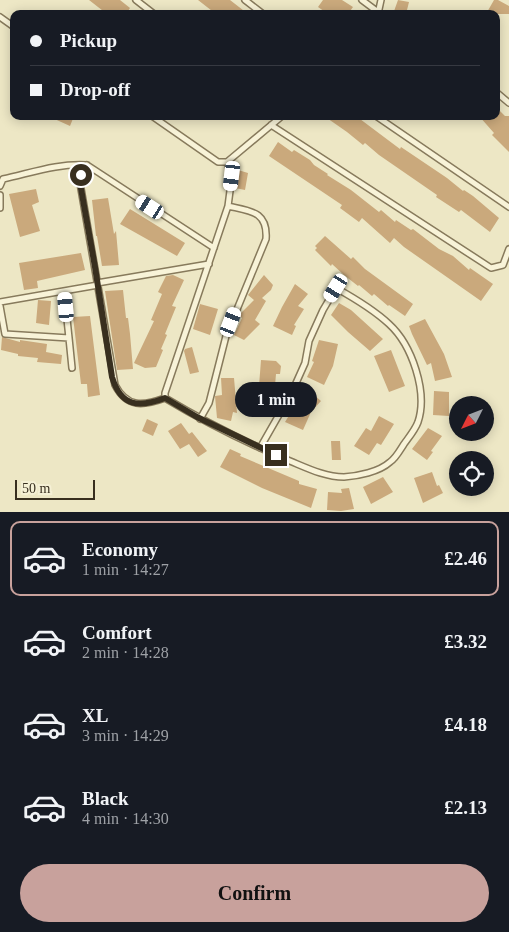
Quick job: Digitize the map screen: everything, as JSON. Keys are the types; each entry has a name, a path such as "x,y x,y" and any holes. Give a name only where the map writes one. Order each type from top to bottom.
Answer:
{"lane":[{"path":"136,0 149,10"},
{"path":"245,0 258,10"},
{"path":"362,0 374,10"},
{"path":"158,120 218,162 228,162 277,120"},
{"path":"382,120 509,207"},
{"path":"271,125 491,268 503,265 509,249"},
{"path":"165,398 165,393 228,206 232,176 228,162"},
{"path":"0,186 3,179 44,169 72,164 87,165 214,248"},
{"path":"87,165 80,183 112,377 118,392 130,402 149,404 165,398"},
{"path":"0,195 0,208"},
{"path":"200,419 209,403 226,336 266,239 266,227 261,217 248,211 228,206"},
{"path":"0,302 209,264"},
{"path":"165,398 200,419 260,448 322,474 342,477 359,476 390,462 418,422 422,398 420,384 414,364 399,336 389,324 336,288 323,310 309,341 305,363 292,392 260,448"},
{"path":"64,291 72,368"},
{"path":"0,306 6,334 69,338"}],"building":[{"path":"89,0 120,0 130,8 129,10 102,10"},
{"path":"198,0 230,0 243,10 211,10"},
{"path":"323,0 342,0 353,7 351,10 322,10 318,7"},
{"path":"398,0 409,2 407,10 394,10"},
{"path":"494,0 498,0 509,6 509,14 500,14 500,10 488,10"},
{"path":"500,111 505,116 509,116 509,152 492,135 494,133 483,120 500,120"},
{"path":"57,120 72,120 70,126"},
{"path":"330,120 361,120 400,149 401,147 473,196 499,218 490,232 461,210 459,212 436,197 437,195"},
{"path":"278,142 292,152 294,150 310,160 327,175 351,190 379,212 381,210 395,222 396,220 411,230 413,229 439,249 453,256 469,270 470,268 493,284 481,301 394,238 390,243 362,218 359,222 340,208 342,205 269,156"},
{"path":"238,170 248,173 245,190 235,188"},
{"path":"36,189 39,202 32,205 40,231 20,237 9,194"},
{"path":"108,198 114,234 116,231 119,265 102,266 92,200"},
{"path":"130,209 185,243 177,256 120,224"},
{"path":"325,236 351,259 353,257 365,269 413,304 405,316 388,306 374,294 372,296 358,286 332,264 331,266 315,250 317,248 315,246"},
{"path":"81,253 85,270 37,281 38,288 24,290 19,263"},
{"path":"173,275 184,280 172,306 176,307 165,334 167,335 161,349 163,350 156,367 145,368 134,363 154,321 151,320 162,294 158,292 166,276"},
{"path":"264,275 273,285 271,290 262,298 266,301 255,320 260,324 244,340 234,335 242,318 239,315 254,300 248,295"},
{"path":"295,284 308,294 298,306 304,309 294,325 296,326 292,335 273,326"},
{"path":"123,290 133,369 117,370 105,291"},
{"path":"38,300 51,301 49,325 36,323"},
{"path":"339,303 351,310 383,339 370,351 331,315"},
{"path":"200,304 218,309 210,335 193,329"},
{"path":"90,316 100,395 88,397 87,384 81,384 73,317"},
{"path":"425,319 444,354 452,377 435,381 431,363 427,365 412,334 409,326"},
{"path":"2,337 20,342 20,340 47,344 46,352 62,355 61,364 37,362 38,358 18,356 18,354 1,350"},
{"path":"319,340 338,344 333,366 324,385 307,377 314,362 312,361"},
{"path":"192,347 199,372 190,374 184,351"},
{"path":"391,350 405,386 389,392 374,356"},
{"path":"261,360 276,361 281,366 280,374 276,374 274,397 264,396 260,417 251,416 254,386 259,386"},
{"path":"221,378 234,378 237,413 233,412 231,421 217,418 215,396 222,395"},
{"path":"306,388 321,401 311,412 303,430 285,422"},
{"path":"434,391 449,392 449,416 433,415"},
{"path":"379,416 394,424 381,445 377,443 369,455 354,446 366,428 371,431"},
{"path":"147,419 158,424 153,436 142,431"},
{"path":"181,423 189,434 192,432 207,451 198,457 189,444 180,449 168,431"},
{"path":"428,428 442,436 427,460 412,449"},
{"path":"331,441 340,441 341,460 332,460"},
{"path":"230,449 241,454 240,456 299,481 299,484 317,489 311,508 262,488 220,467"},
{"path":"432,472 437,486 439,485 443,493 423,503 414,478"},
{"path":"383,477 393,492 371,504 363,487"},
{"path":"349,488 354,509 341,511 327,510 328,492 342,493 341,489"}],"route":[{"path":"81,175 80,183 112,377 118,392 130,402 140,404 149,404 165,398 197,417 276,455"}]}
